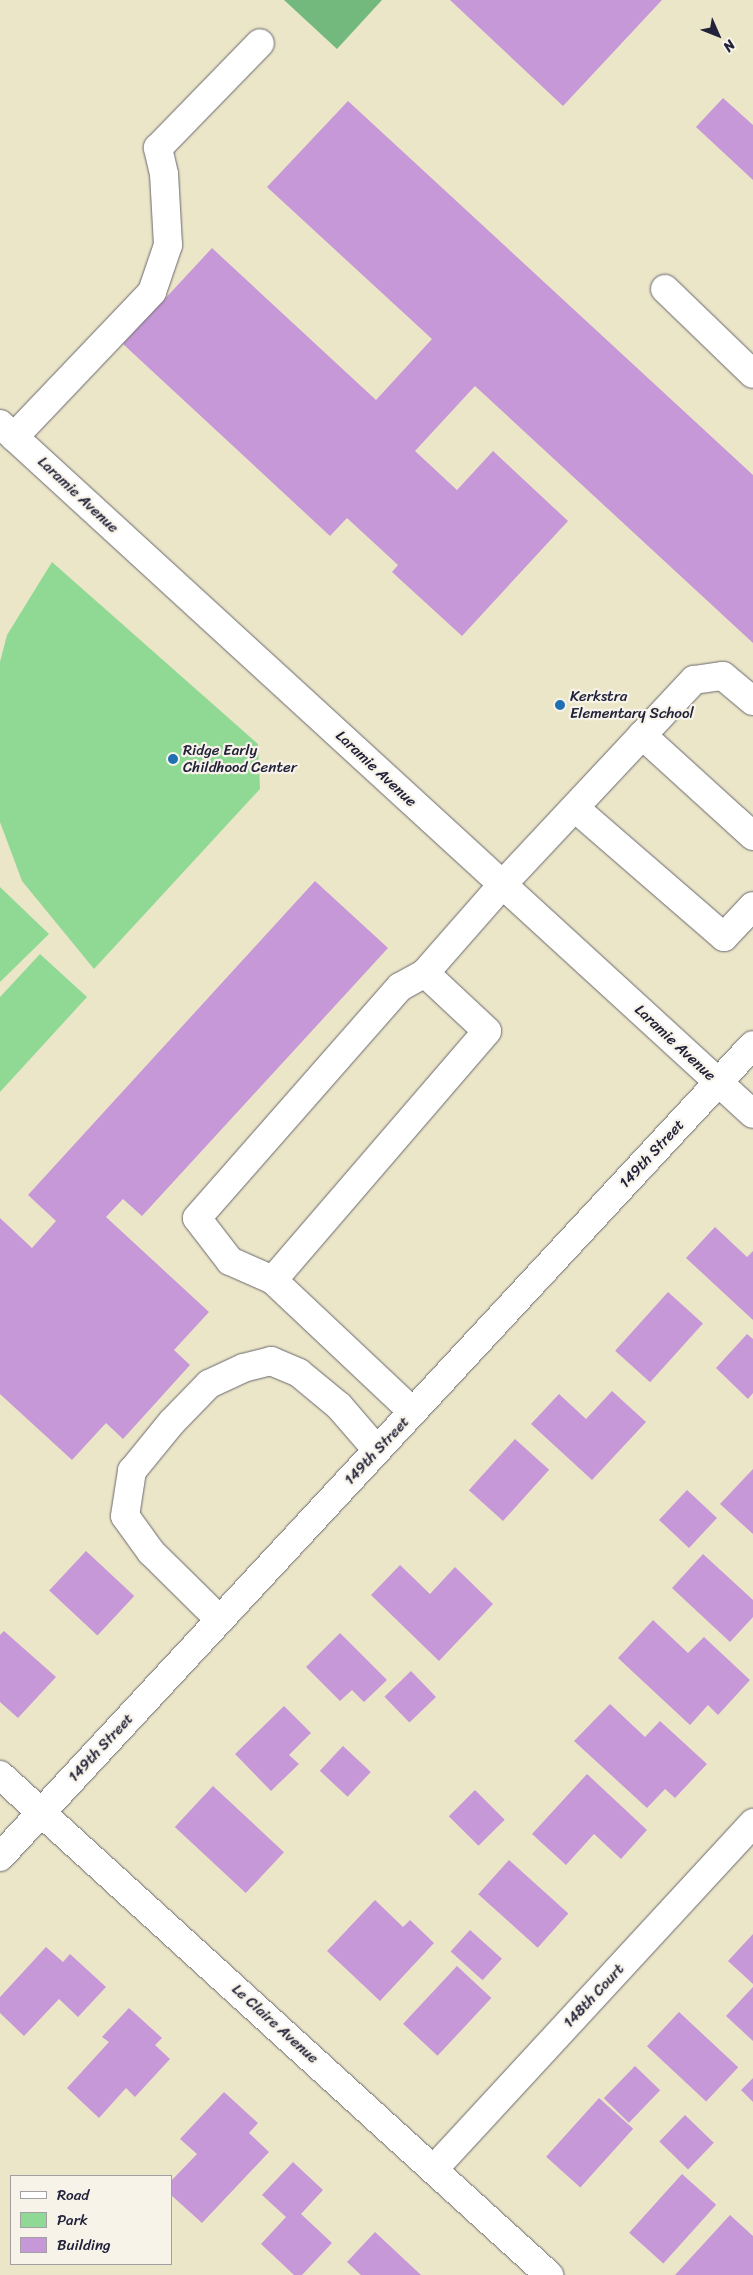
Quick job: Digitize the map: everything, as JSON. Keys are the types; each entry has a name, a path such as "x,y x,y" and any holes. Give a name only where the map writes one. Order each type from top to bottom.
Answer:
{"street":[{"path":"7,430 152,292 168,245 164,174 158,148 260,43"},
{"path":"665,288 753,374"},
{"name":"Laramie Avenue","path":"7,430 753,1114"},
{"path":"413,1412 273,1280 230,1261 197,1218 400,987 425,973 502,885 694,680 724,676 753,701"},
{"path":"642,735 753,836"},
{"path":"575,808 724,937 753,906"},
{"path":"273,1280 487,1032 425,973"},
{"name":"149th Street","path":"0,1857 753,1045"},
{"path":"220,1620 151,1552 126,1516 132,1472 172,1422 209,1384 243,1368 271,1361 299,1373 340,1406 377,1450"},
{"name":"Le Claire Avenue","path":"0,1775 549,2275"},
{"name":"148th Court","path":"434,2169 753,1823"}],"green space":[{"path":"284,0 382,0 337,49"},
{"path":"52,562 258,744 260,789 94,969 22,881 0,822 0,662 7,635"},
{"path":"0,887 49,934 0,982"},
{"path":"40,954 87,997 0,1092 0,997"}],"building":[{"path":"450,0 662,0 563,106"},
{"path":"723,98 753,125 753,180 696,127"},
{"path":"348,101 753,475 753,643 475,386 415,451 457,490 493,451 568,521 462,636 392,572 398,565 347,518 330,536 123,344 212,248 376,400 432,339 267,187"},
{"path":"315,881 388,948 142,1216 123,1199 106,1217 209,1312 174,1350 190,1365 123,1439 106,1423 72,1460 0,1394 0,1218 32,1248 56,1221 28,1195"},
{"path":"715,1227 747,1257 753,1251 753,1320 686,1258"},
{"path":"668,1292 703,1323 650,1382 615,1351"},
{"path":"747,1334 753,1339 753,1393 748,1399 716,1368"},
{"path":"612,1391 646,1422 592,1480 531,1424 559,1394 586,1419"},
{"path":"515,1439 549,1470 503,1521 469,1490"},
{"path":"753,1469 753,1534 720,1504"},
{"path":"687,1490 717,1518 689,1548 659,1520"},
{"path":"86,1551 134,1596 97,1636 49,1590"},
{"path":"703,1554 753,1600 753,1617 730,1642 672,1588"},
{"path":"400,1565 430,1594 455,1567 493,1604 439,1661 371,1595"},
{"path":"653,1620 688,1653 704,1637 750,1680 718,1715 708,1705 690,1725 618,1658"},
{"path":"4,1631 56,1677 18,1718 0,1702 0,1635"},
{"path":"340,1633 387,1680 364,1702 352,1690 340,1701 306,1667"},
{"path":"411,1671 436,1697 409,1723 384,1697"},
{"path":"610,1704 645,1737 660,1721 707,1764 675,1798 665,1789 647,1808 574,1741"},
{"path":"284,1706 311,1733 289,1755 299,1764 271,1791 235,1754"},
{"path":"343,1746 371,1772 348,1797 320,1771"},
{"path":"587,1774 647,1830 621,1859 594,1834 566,1865 532,1834"},
{"path":"213,1786 284,1852 246,1893 175,1827"},
{"path":"475,1790 505,1820 479,1846 449,1816"},
{"path":"509,1860 568,1914 538,1948 478,1894"},
{"path":"375,1900 403,1927 410,1920 434,1943 380,2001 327,1951"},
{"path":"470,1930 502,1959 483,1980 451,1952"},
{"path":"753,1934 753,1984 728,1961"},
{"path":"46,1947 63,1962 70,1954 106,1987 78,2017 59,1999 24,2036 0,2013 0,1997"},
{"path":"457,1966 491,1998 437,2056 403,2024"},
{"path":"753,1987 753,2041 726,2016"},
{"path":"129,2008 162,2038 155,2045 170,2059 135,2097 126,2088 99,2118 67,2088 109,2042 102,2037"},
{"path":"679,2012 738,2067 706,2102 647,2046"},
{"path":"635,2066 660,2090 629,2123 604,2098"},
{"path":"753,2078 753,2102 741,2090"},
{"path":"224,2092 258,2123 249,2133 269,2152 202,2223 172,2196 172,2180 197,2154 180,2139"},
{"path":"599,2098 633,2129 580,2187 546,2157"},
{"path":"685,2115 714,2143 688,2169 659,2142"},
{"path":"293,2162 323,2190 301,2214 332,2243 302,2275 294,2275 261,2244 286,2217 262,2195"},
{"path":"682,2174 716,2205 663,2263 629,2233"},
{"path":"730,2215 753,2236 753,2275 675,2275"},
{"path":"375,2232 421,2275 361,2275 347,2262"}],"place":[{"name":"Kerkstra Elementary School","path":"560,705"},
{"name":"Ridge Early Childhood Center","path":"173,759"}]}
